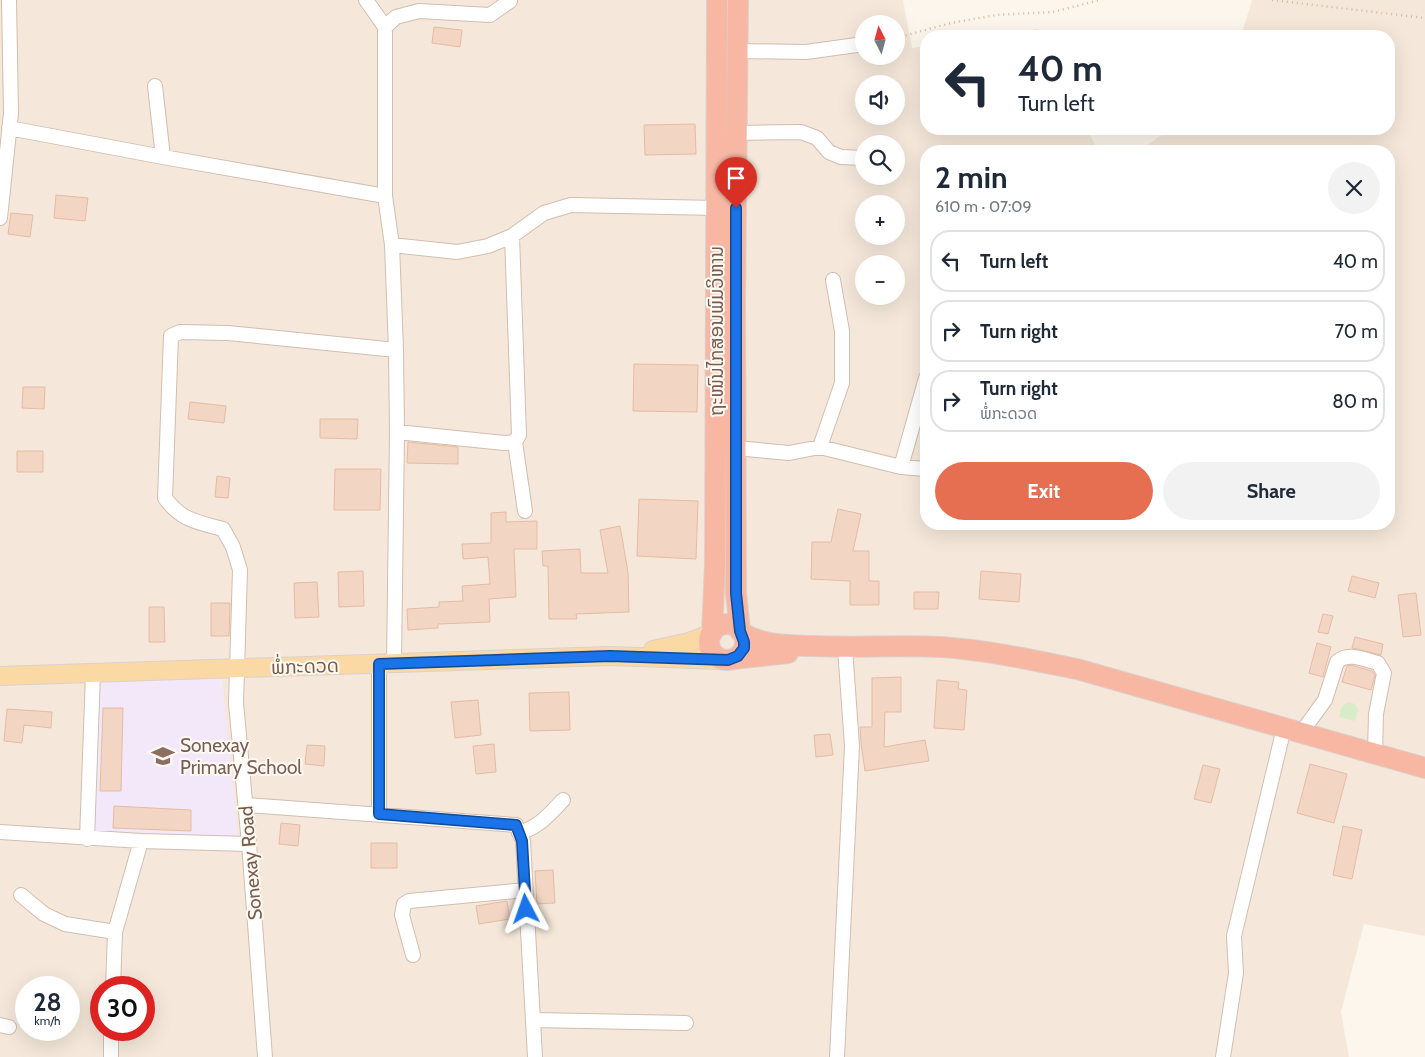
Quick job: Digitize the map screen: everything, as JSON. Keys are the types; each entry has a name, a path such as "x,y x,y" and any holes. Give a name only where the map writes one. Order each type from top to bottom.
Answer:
{"highway":[{"name":"ຖະໜົນໄກສອນພົມວິຫານ","path":"717,0 717,208 726,302 736,448 736,593 741,632"},
{"name":"ຖະໜົນໄກສອນພົມວິຫານ","path":"711,634 726,302 737,133 738,0"},
{"path":"845,648 728,659 713,654 710,650 709,639 715,629 731,625 753,640 771,644 845,648 942,647 1022,658 1076,669 1425,768"},
{"path":"728,659 741,652 744,648 741,632"}],"main road":[{"path":"610,656 673,646 711,634"},
{"path":"610,656 728,659"},
{"name":"ພໍ່ກະດວດ","path":"0,676 610,656"}],"street":[{"path":"0,218 9,128 5,93 9,0"},
{"path":"366,0 385,27 385,196 392,245 396,350 397,432 379,814"},
{"path":"385,27 396,17 419,11 490,15 510,1"},
{"path":"738,51 806,52 855,45"},
{"path":"155,86 163,158"},
{"path":"9,128 163,158 385,196"},
{"path":"737,133 801,132 817,138 829,152 841,157 855,158"},
{"path":"392,245 457,252 488,246 512,236 544,212 570,205 717,208"},
{"path":"512,236 519,435 515,442 525,511"},
{"path":"820,446 842,382 842,331 833,280"},
{"name":"Sonexay Road","path":"265,1057 250,844 236,703 240,570 233,547 223,529 186,518 174,510 165,498 171,336 180,332 228,333 396,350"},
{"path":"901,467 920,399"},
{"path":"397,432 504,443 515,442"},
{"path":"736,448 789,452 820,446 901,467 920,469"},
{"path":"837,1057 852,746 845,648"},
{"path":"1223,1057 1236,973 1234,936 1292,730 1325,700 1337,662 1342,658 1349,656 1378,663 1384,673 1376,714 1375,754"},
{"path":"87,838 93,673"},
{"path":"519,833 533,829 544,821 563,800"},
{"path":"246,805 510,823 516,825 522,841 534,1020 534,1057"},
{"path":"0,832 141,841 250,844"},
{"path":"113,976 115,932 141,841"},
{"path":"413,955 402,915 404,904 525,890"},
{"path":"21,895 44,914 65,924 115,932"},
{"path":"534,1020 686,1023"},
{"path":"111,1057 112,1041"}],"path":[{"path":"925,30 951,23 996,15 1053,12 1100,0"},
{"path":"1272,0 1425,18"},
{"path":"905,36 920,31"}],"shaded area":[{"path":"0,0 903,0 912,48 920,47 920,135 1090,135 1095,145 920,145 920,530 1395,530 1395,145 1147,145 1162,135 1395,135 1395,30 1243,30 1252,0 1425,0 1425,936 1364,924 1341,1012 1349,1057 0,1057"},
{"name":"Sonexay Primary School","path":"222,679 238,837 94,831 100,681"}],"green space":[{"path":"1348,702 1355,704 1358,710 1355,721 1339,717 1342,706"}],"building":[{"path":"434,27 462,30 460,47 432,43"},
{"path":"695,124 696,154 645,155 644,125"},
{"path":"56,195 88,198 85,221 54,218"},
{"path":"11,213 33,215 30,237 8,234"},
{"path":"634,364 698,365 697,412 633,411"},
{"path":"23,387 45,387 44,409 22,408"},
{"path":"190,402 226,406 224,423 188,419"},
{"path":"320,419 358,419 357,439 320,438"},
{"path":"408,442 458,447 458,464 407,463"},
{"path":"17,451 43,451 43,472 17,472"},
{"path":"335,469 381,469 380,510 334,510"},
{"path":"217,476 230,478 228,498 215,497"},
{"path":"639,499 698,501 696,559 637,556"},
{"path":"838,509 861,514 853,551 869,551 869,581 879,581 879,605 850,605 850,581 811,579 812,542 831,542"},
{"path":"506,512 506,522 537,521 537,549 514,549 516,597 489,599 490,622 438,624 438,628 408,630 407,609 439,607 439,602 463,601 462,586 490,584 488,557 463,559 462,544 491,543 491,513"},
{"path":"620,526 628,572 629,612 576,614 577,619 549,619 548,566 543,566 542,551 580,549 581,573 608,573 600,530"},
{"path":"363,571 364,606 339,607 338,572"},
{"path":"981,571 1021,574 1019,602 979,599"},
{"path":"1352,576 1379,583 1375,598 1348,591"},
{"path":"317,582 319,617 295,618 294,583"},
{"path":"914,592 939,592 938,609 914,609"},
{"path":"1416,593 1421,635 1403,637 1398,595"},
{"path":"211,603 230,603 229,636 211,636"},
{"path":"149,607 164,607 165,642 149,642"},
{"path":"1323,614 1333,616 1328,634 1318,632"},
{"path":"1355,637 1383,644 1381,655 1352,648"},
{"path":"1317,643 1331,647 1323,677 1309,673"},
{"path":"1351,665 1372,671 1375,675 1371,690 1342,682 1347,666"},
{"path":"901,677 901,712 885,712 884,747 925,740 929,761 865,771 860,727 872,727 872,678"},
{"path":"937,680 959,682 958,689 967,690 964,730 934,728"},
{"path":"569,692 570,730 530,731 529,693"},
{"path":"478,700 481,735 455,738 451,702"},
{"path":"103,708 123,708 121,791 100,791"},
{"path":"7,709 52,712 51,728 24,725 22,743 4,741"},
{"path":"830,734 833,755 816,757 814,735"},
{"path":"494,744 496,772 476,774 473,746"},
{"path":"307,745 325,746 324,766 305,764"},
{"path":"1310,764 1347,774 1334,823 1297,813"},
{"path":"1203,765 1220,769 1211,803 1194,799"},
{"path":"114,806 191,810 191,831 113,828"},
{"path":"281,823 300,825 298,846 279,844"},
{"path":"1343,826 1362,830 1352,879 1333,875"},
{"path":"371,843 397,843 397,868 371,868"},
{"path":"553,870 555,903 537,904 535,871"},
{"path":"507,901 510,919 479,924 476,906"}],"place":[{"name":"Sonexay Primary School","path":"163,756"}],"route":[{"path":"526,909 522,841 516,825 510,823 379,814 379,664 610,656 728,660 738,656 744,648 744,637 740,631 736,593 736,208"}]}
